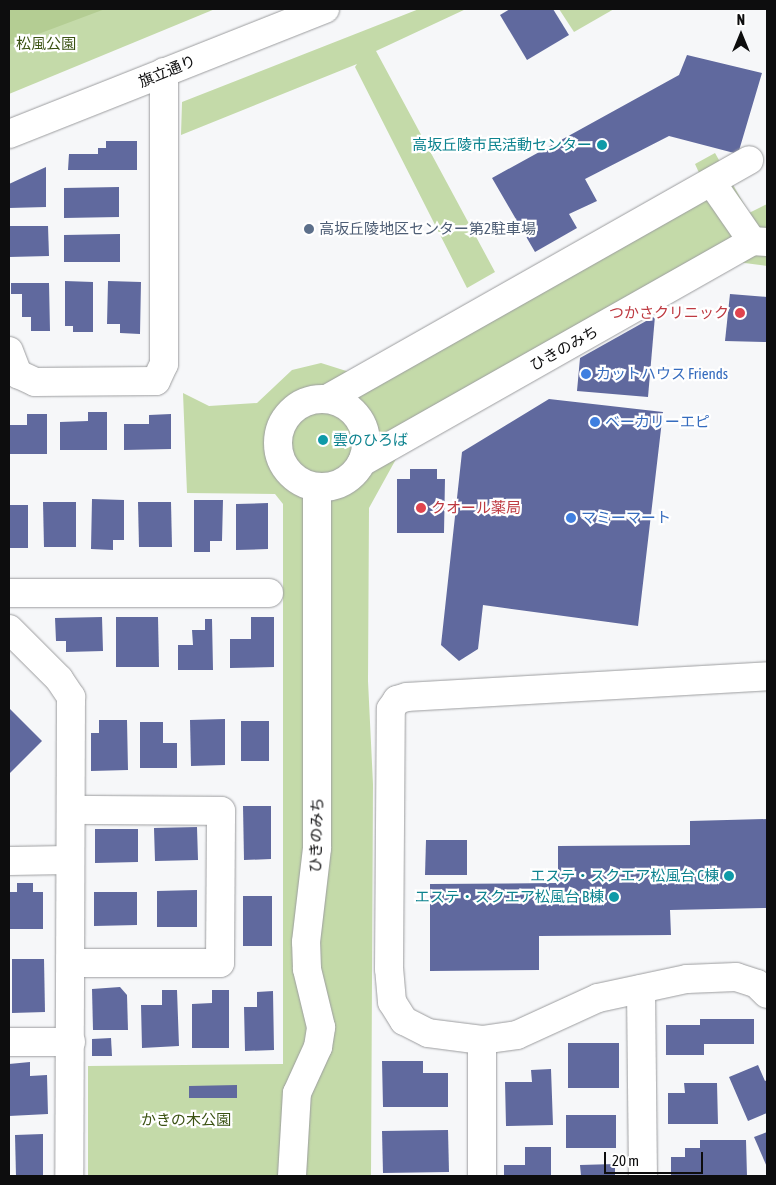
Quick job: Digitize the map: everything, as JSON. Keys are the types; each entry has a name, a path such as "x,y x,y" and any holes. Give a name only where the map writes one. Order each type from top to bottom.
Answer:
{"street":[{"name":"旗立通り","path":"9,134 325,9"},
{"path":"9,351 18,374 35,382 156,381 164,364 164,72"},
{"path":"327,399 345,404 356,414 364,427 367,442 362,462 347,481 318,487 291,474 278,450 278,435 292,411 303,402 327,399 712,183 749,160"},
{"path":"712,183 759,242"},
{"name":"ひきのみち","path":"362,462 759,242"},
{"name":"ひきのみち","path":"292,1176 297,1093 318,1047 321,1027 307,969 306,942 317,848 318,487"},
{"path":"9,593 269,593"},
{"path":"9,629 59,679 71,697 69,1176"},
{"path":"767,676 407,697 397,700 391,709 389,969 392,1002 404,1021 428,1033 482,1040 517,1035 598,998 687,979 736,977 757,984 767,994"},
{"path":"71,963 220,963 221,811 72,810"},
{"path":"9,861 69,860"},
{"path":"641,989 643,1176"},
{"path":"482,1040 482,1176"},
{"path":"9,1042 71,1042"}],"green space":[{"name":"松風公園","path":"9,9 215,9 9,94"},
{"path":"9,9 105,9 9,45"},
{"path":"419,9 466,9 376,51 495,272 467,288 355,67 357,64 181,135 182,102"},
{"path":"559,9 614,9 574,32"},
{"name":"かきの木公園","path":"715,153 749,213 767,204 767,266 737,262 401,450 369,508 368,681 373,784 371,1176 88,1176 88,1066 283,1064 283,504 275,494 187,493 183,393 209,406 257,403 292,370 321,363 359,375 701,177 695,164"}],"building":[{"path":"510,9 553,9 569,35 527,60 500,15"},
{"name":"高坂丘陵市民活動センター","path":"687,55 762,73 738,154 669,136 585,179 597,201 569,214 577,228 535,252 492,178 679,75"},
{"path":"106,141 137,141 137,170 68,170 69,154 98,154 98,148 106,148"},
{"path":"46,167 46,207 9,208 9,184"},
{"path":"119,187 119,217 64,218 64,188"},
{"path":"9,226 48,226 49,256 9,257"},
{"path":"120,234 120,262 64,262 64,235"},
{"path":"65,281 93,282 93,332 73,332 73,326 65,326"},
{"path":"108,281 141,282 140,334 120,333 120,324 107,324"},
{"path":"11,283 49,283 50,331 31,331 31,317 22,317 22,294 11,294"},
{"path":"730,294 767,297 767,342 725,341"},
{"path":"655,316 648,397 577,391 580,358"},
{"path":"549,399 663,412 638,626 483,605 478,649 459,661 441,645 462,452"},
{"path":"88,412 107,412 107,450 60,450 60,422 88,421"},
{"path":"27,414 47,414 47,454 9,454 9,425 27,425"},
{"path":"171,414 171,449 124,450 124,424 149,424 149,415"},
{"path":"410,469 437,469 437,479 445,479 444,533 397,533 397,479 410,479"},
{"path":"92,499 124,500 124,540 113,540 113,550 91,549"},
{"path":"194,500 223,500 222,541 210,541 210,552 194,552"},
{"path":"43,502 76,502 76,547 44,547"},
{"path":"138,502 171,502 172,547 139,547"},
{"path":"268,503 268,549 236,550 236,504"},
{"path":"9,505 28,505 28,548 9,548"},
{"path":"102,617 103,651 66,652 66,641 56,641 55,618"},
{"path":"116,617 158,617 159,667 116,667"},
{"path":"251,617 274,617 274,667 230,668 230,639 251,639"},
{"path":"205,619 212,619 213,670 178,670 178,645 193,645 192,630 205,630"},
{"path":"9,708 42,741 9,774"},
{"path":"225,719 225,765 191,766 190,720"},
{"path":"99,720 127,720 128,770 91,771 91,733 99,733"},
{"path":"241,721 269,721 269,761 241,761"},
{"path":"140,722 163,722 163,743 177,743 177,768 140,768"},
{"path":"243,806 271,806 271,859 244,860"},
{"path":"767,819 767,908 670,910 671,935 539,936 539,970 430,971 430,884 558,883 558,846 690,845 690,821"},
{"path":"197,827 198,860 155,861 154,828"},
{"path":"95,829 138,829 138,862 95,863"},
{"path":"426,840 467,840 467,875 425,875"},
{"path":"17,883 33,883 33,892 43,892 43,929 9,929 9,892 17,892"},
{"path":"197,890 197,927 157,927 157,891"},
{"path":"94,892 137,892 137,925 94,926"},
{"path":"243,896 272,896 272,946 243,946"},
{"path":"12,959 44,959 45,1012 12,1013"},
{"path":"120,987 127,995 128,1030 93,1030 92,989"},
{"path":"162,990 177,990 179,1046 142,1048 141,1005 162,1005"},
{"path":"212,990 229,990 229,1048 192,1048 192,1004 212,1003"},
{"path":"273,991 274,1050 245,1051 244,1007 257,1007 257,992"},
{"path":"700,1019 754,1019 754,1044 704,1044 704,1055 666,1055 666,1025 700,1025"},
{"path":"111,1038 112,1056 92,1056 92,1039"},
{"path":"568,1043 619,1043 619,1088 568,1088"},
{"path":"382,1061 423,1061 423,1073 448,1073 448,1107 383,1107"},
{"path":"30,1062 30,1076 47,1075 48,1114 9,1116 9,1064"},
{"path":"758,1065 765,1081 767,1080 767,1113 748,1121 729,1077"},
{"path":"551,1069 553,1125 506,1126 505,1082 532,1082 531,1070"},
{"path":"684,1083 717,1083 718,1124 668,1124 668,1093 685,1093"},
{"path":"237,1085 237,1098 189,1098 189,1086"},
{"path":"566,1115 616,1115 616,1148 566,1148"},
{"path":"448,1130 449,1172 383,1173 382,1131"},
{"path":"767,1132 767,1167 754,1137"},
{"path":"43,1134 43,1176 16,1176 15,1135"},
{"path":"700,1140 746,1140 747,1176 671,1176 671,1157 685,1157 685,1148 700,1148"},
{"path":"525,1147 551,1147 551,1176 504,1176 504,1165 525,1165"},
{"path":"615,1164 615,1176 581,1176 580,1165"}],"place":[{"name":"高坂丘陵市民活動センター","path":"602,145"},
{"name":"高坂丘陵地区センター第2駐車場","path":"309,229"},
{"name":"つかさクリニック","path":"740,313"},
{"name":"カットハウス Friends","path":"586,374"},
{"name":"ベーカリーエピ","path":"595,422"},
{"name":"雲のひろば","path":"323,440"},
{"name":"クオール薬局","path":"421,508"},
{"name":"マミーマート","path":"571,518"},
{"name":"エステ・スクエア松風台 C棟","path":"729,876"},
{"name":"エステ・スクエア松風台 B棟","path":"614,897"}]}
